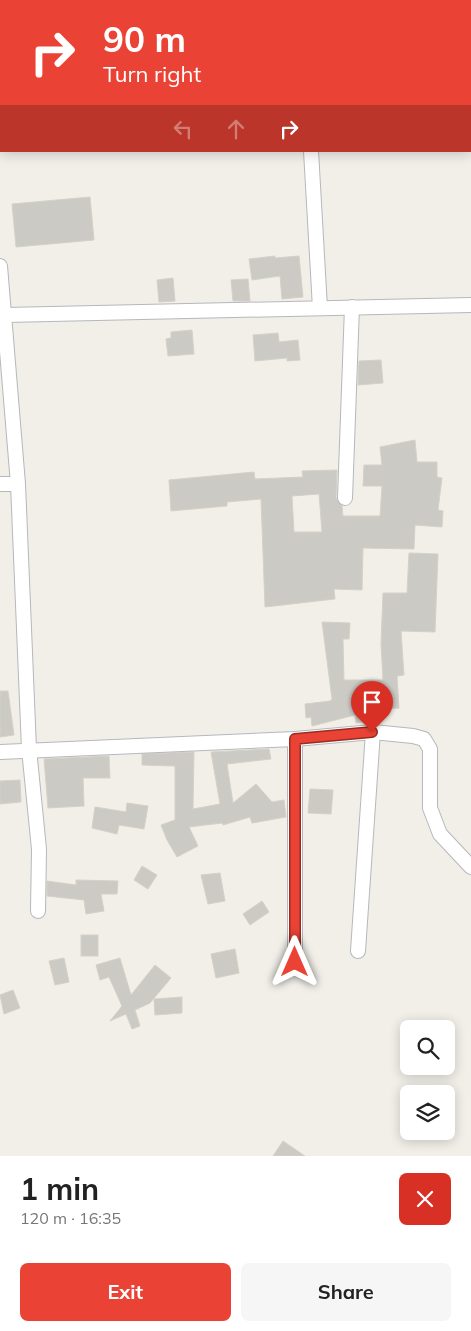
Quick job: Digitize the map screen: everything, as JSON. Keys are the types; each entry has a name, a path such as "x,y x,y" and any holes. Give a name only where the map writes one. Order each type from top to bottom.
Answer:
{"street":[{"path":"311,152 320,308"},
{"path":"0,266 18,484 29,749 39,849 38,911"},
{"path":"5,315 471,305"},
{"path":"345,498 352,307"},
{"path":"0,484 18,484"},
{"path":"0,752 29,749 295,739 372,732 413,736 424,739 428,744 430,808 440,834 471,867"},
{"path":"358,951 372,732"},
{"path":"295,739 295,962"}],"building":[{"path":"90,197 94,240 16,247 12,204"},
{"path":"275,256 275,258 299,256 303,297 282,299 280,276 252,280 249,259"},
{"path":"173,278 175,301 159,302 157,280"},
{"path":"248,279 250,301 233,301 231,280"},
{"path":"192,330 194,354 168,356 166,339 171,338 171,332"},
{"path":"278,333 279,342 298,340 300,360 287,361 287,358 255,361 253,335"},
{"path":"381,360 383,383 358,385 359,361"},
{"path":"415,440 417,462 437,462 437,477 442,478 438,510 443,511 442,527 415,525 414,549 363,548 362,590 334,589 335,599 265,607 261,499 227,502 227,506 171,511 169,480 254,472 255,479 303,477 302,471 337,470 336,498 342,506 343,516 380,516 382,486 363,486 364,465 382,465 380,447","holes":["319,494 322,532 294,532 292,496"]},
{"path":"409,553 438,554 435,632 401,631 404,675 397,676 399,708 371,710 373,720 356,723 355,715 312,726 311,717 306,718 305,704 330,701 332,699 322,622 350,623 349,639 343,639 344,680 383,680 381,644 383,593 407,593"},
{"path":"0,691 8,691 14,735 0,737"},
{"path":"269,749 271,759 227,764 233,803 256,784 272,802 284,800 286,817 252,823 250,817 223,825 222,823 189,827 198,846 177,857 161,825 175,820 175,766 142,765 142,754 194,752 193,809 220,804 211,752"},
{"path":"109,756 110,778 83,778 84,806 48,808 44,759"},
{"path":"20,780 21,802 0,804 0,781"},
{"path":"310,789 333,790 331,814 308,813"},
{"path":"127,803 148,806 144,829 119,825 117,834 92,828 95,807 126,812"},
{"path":"142,866 157,875 148,889 134,880"},
{"path":"220,873 225,901 208,904 201,875"},
{"path":"76,880 118,881 117,894 101,894 104,911 86,914 84,900 47,896 47,881 76,885"},
{"path":"262,901 269,912 250,925 243,914"},
{"path":"81,935 98,935 98,956 81,956"},
{"path":"235,949 239,973 216,978 211,954"},
{"path":"64,958 69,982 55,985 49,961"},
{"path":"120,958 131,995 155,965 171,978 150,1003 135,1010 140,1026 132,1029 126,1014 110,1021 122,1006 109,977 100,980 96,965"},
{"path":"13,990 20,1008 4,1014 0,995"},
{"path":"182,997 182,1013 155,1015 154,999"},
{"path":"283,1141 305,1156 273,1156"}],"route":[{"path":"295,962 295,739 372,732"}]}
